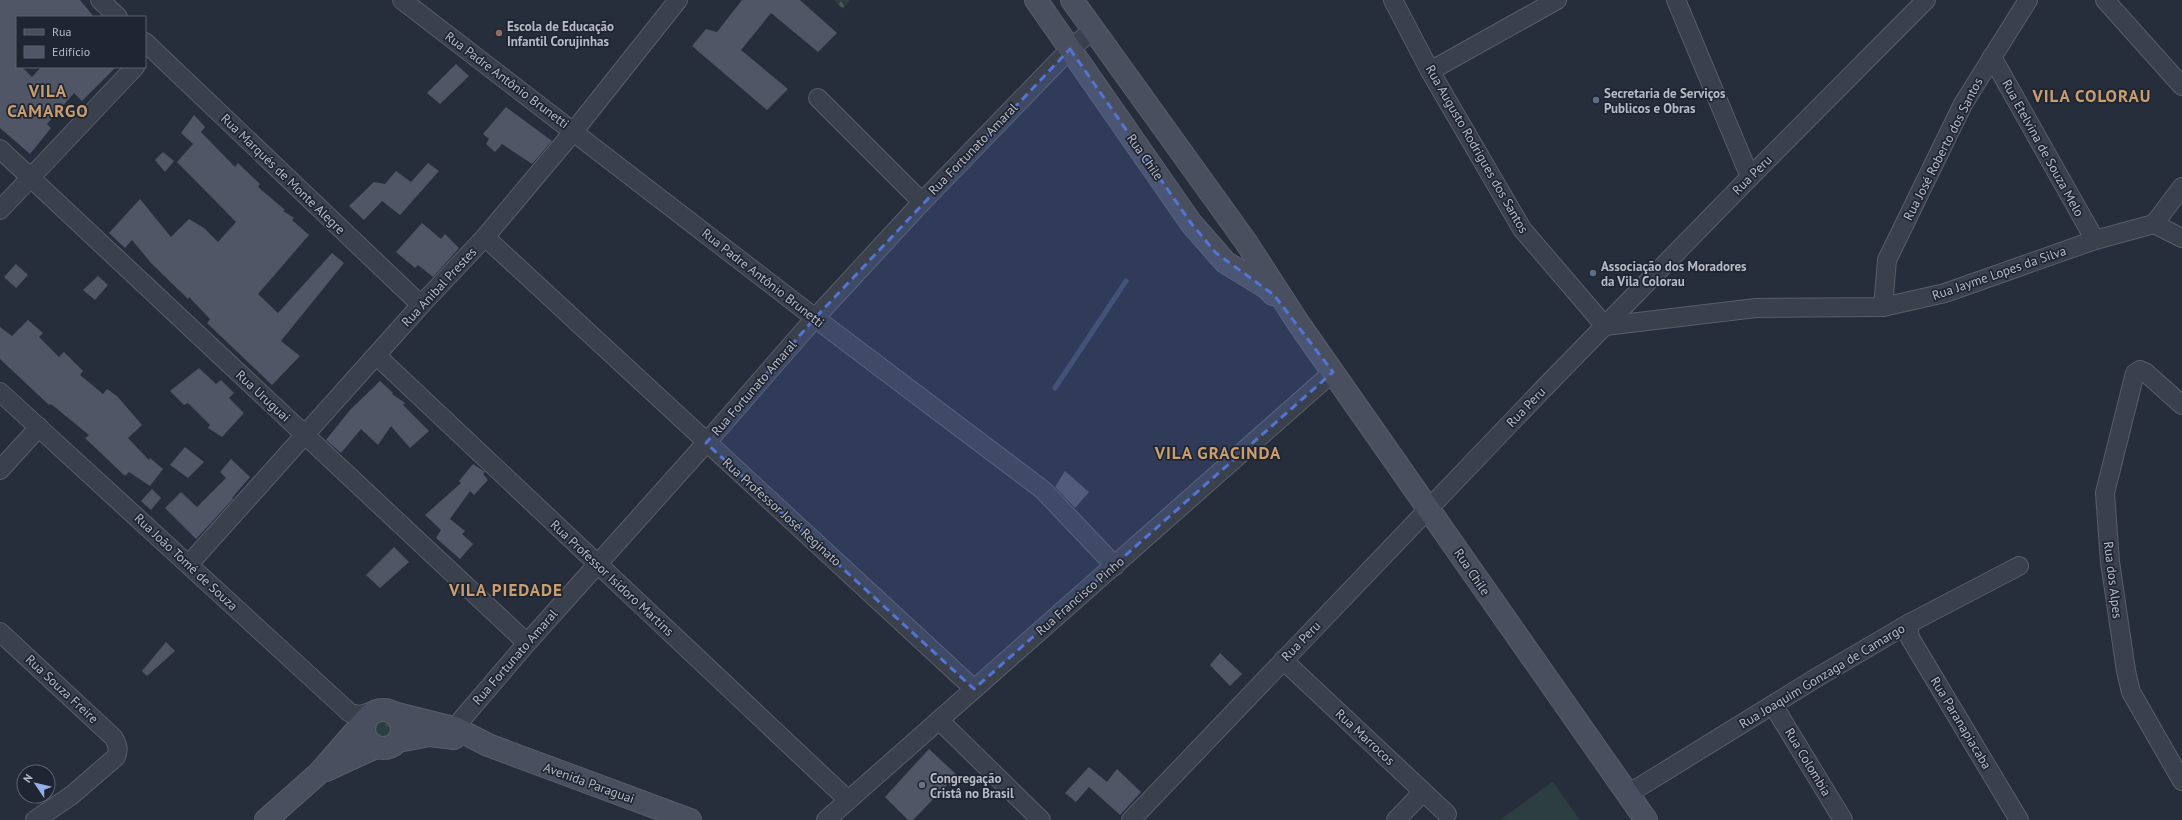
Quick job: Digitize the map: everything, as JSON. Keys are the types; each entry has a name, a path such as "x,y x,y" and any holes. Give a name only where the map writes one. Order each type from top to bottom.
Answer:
{"main road":[{"name":"Rua Chile","path":"1036,0 1191,223 1225,262 1266,288 1299,324"},
{"name":"Rua Chile","path":"1072,0 1246,242 1299,324 1429,508 1496,608 1646,820"},
{"path":"1225,262 1239,263 1244,257 1247,248 1246,242"},
{"path":"377,713 397,716 402,726 398,741"},
{"path":"376,747 367,740 364,735 364,729 377,713"},
{"path":"266,820 319,773 377,713"},
{"name":"Avenida Paraguai","path":"377,713 456,734 690,820"},
{"name":"Avenida Paraguai","path":"319,773 376,747 388,747 398,741 430,735 456,734"}],"street":[{"path":"100,0 117,16"},
{"name":"Rua Padre Antônio Brunetti","path":"402,0 815,318 1043,490 1115,566"},
{"name":"Rua Anibal Prestes","path":"190,564 306,436 421,305 485,237 574,131 678,0"},
{"name":"Rua Augusto Rodrigues dos Santos","path":"1393,0 1430,71 1522,229 1605,326"},
{"path":"1430,71 1557,0"},
{"path":"1676,0 1750,177"},
{"name":"Rua Peru","path":"1131,820 1605,326 1750,177 1926,0"},
{"name":"Rua José Roberto dos Santos","path":"1883,307 1887,260 1963,104 2028,0"},
{"path":"2105,0 2182,86"},
{"path":"1070,49 1093,30"},
{"name":"Rua Marqués de Monte Alegre","path":"147,49 421,305"},
{"name":"Rua Fortunato Amaral","path":"456,734 462,719 527,643 596,564 706,443 815,318 922,202 1070,49"},
{"name":"Rua Etelvina de Souza Melo","path":"1992,57 2095,240"},
{"path":"0,210 135,68"},
{"path":"818,98 922,202"},
{"name":"Rua Uruguai","path":"0,149 527,643"},
{"path":"2182,187 2154,224 2182,238"},
{"name":"Rua Jayme Lopes da Silva","path":"1605,326 1756,308 1883,307 1945,293 2095,240 2154,224"},
{"name":"Rua Professor José Reginato","path":"485,237 706,443 974,688"},
{"name":"Rua Professor Isidoro Martins","path":"376,356 848,800"},
{"name":"Rua dos Alpes","path":"2182,405 2145,372 2140,370 2135,373 2105,493 2110,562 2126,671 2131,692 2175,752 2182,781"},
{"name":"Rua Francisco Pinho","path":"826,820 1334,372"},
{"name":"Rua João Tomé de Souza","path":"0,392 190,564 350,713 358,716 377,713"},
{"path":"0,470 39,427"},
{"name":"Rua Joaquim Gonzaga de Camargo","path":"1628,794 1908,624 2020,566"},
{"name":"Rua Paranapiacaba","path":"1908,624 1910,638 2019,820"},
{"name":"Rua Souza Freire","path":"0,632 113,737 118,751 116,757 72,795 35,820"},
{"name":"Rua Marrocos","path":"1283,660 1447,814"},
{"name":"Rua Colombia","path":"1773,705 1843,820"},
{"path":"939,720 1041,820"},
{"path":"1396,820 1423,792"}],"highlighted area":[{"path":"1070,49 1191,223 1216,253 1274,295 1333,372 974,689 706,443 815,318"}],"green space":[{"path":"834,0 850,0 843,9"},
{"path":"383,717 392,720 395,729 392,738 383,741 374,738 371,729 374,720"},
{"path":"1552,782 1580,820 1500,820"}],"building":[{"path":"0,0 80,0 93,16 16,16 16,68 23,68 32,77 40,68 115,68 82,101 74,93 47,124 51,128 30,154 0,128"},
{"path":"742,0 800,0 837,33 818,52 771,13 741,50 788,89 767,110 692,46 706,29 717,32"},
{"path":"456,64 469,76 440,104 427,93"},
{"path":"506,107 552,141 532,164 502,144 495,152 486,144 489,139 483,134"},
{"path":"194,115 205,127 201,132 235,167 238,163 260,184 258,187 285,210 283,211 294,218 292,220 309,235 258,294 278,313 332,253 344,263 281,341 300,356 272,385 207,323 210,319 189,297 188,299 151,263 132,240 125,248 109,233 140,199 171,237 189,219 204,228 218,242 236,222 177,162 193,144 181,133"},
{"path":"163,152 174,161 165,172 155,160"},
{"path":"428,163 439,171 400,215 382,201 364,220 349,206 374,182 385,184 396,171 411,182"},
{"path":"422,223 441,239 445,234 459,248 433,277 418,265 415,268 396,252"},
{"path":"16,264 28,275 16,288 4,277"},
{"path":"98,276 108,285 95,300 83,290"},
{"path":"28,320 43,333 39,337 59,357 64,352 83,371 80,375 103,394 107,389 117,396 142,425 128,438 149,460 150,458 163,469 150,486 129,472 125,476 85,438 89,435 51,404 49,405 0,359 0,327 12,336"},
{"path":"199,368 216,384 221,380 234,393 229,398 244,413 222,437 208,428 210,425 188,403 184,405 170,391"},
{"path":"380,381 393,393 392,394 405,403 403,405 429,431 410,448 391,426 378,445 361,429 341,453 326,440 350,410"},
{"path":"185,447 204,462 188,478 170,465"},
{"path":"231,459 250,477 232,498 233,499 196,539 165,508 181,492 197,507 226,478 220,472"},
{"path":"473,464 485,472 483,474 488,480 474,495 470,491 450,519 465,531 462,534 473,544 460,559 436,538 441,530 425,515 461,483 459,481"},
{"path":"1065,471 1089,492 1075,508 1055,487"},
{"path":"152,489 161,498 151,510 141,501"},
{"path":"394,547 409,562 380,588 366,575"},
{"path":"166,642 175,651 147,676 142,671"},
{"path":"1220,653 1242,674 1230,686 1210,665"},
{"name":"Congregação Cristâ no Brasil","path":"929,749 959,777 950,786 948,784 913,820 908,820 885,797"},
{"path":"1089,767 1107,782 1117,769 1141,792 1120,815 1089,787 1076,802 1065,793"}],"waterway":[{"path":"1055,388 1126,281"}],"place":[{"name":"Escola de Educação Infantil Corujinhas","path":"499,33"},
{"name":"Secretaria de Serviços Publicos e Obras","path":"1596,100"},
{"name":"Associação dos Moradores da Vila Colorau","path":"1593,273"},
{"name":"Congregação Cristâ no Brasil","path":"922,785"}],"district":[{"name":"VILA COLORAU","path":"2092,96"},
{"name":"VILA CAMARGO","path":"48,101"},
{"name":"VILA GRACINDA","path":"1218,453"},
{"name":"VILA PIEDADE","path":"506,590"}]}
